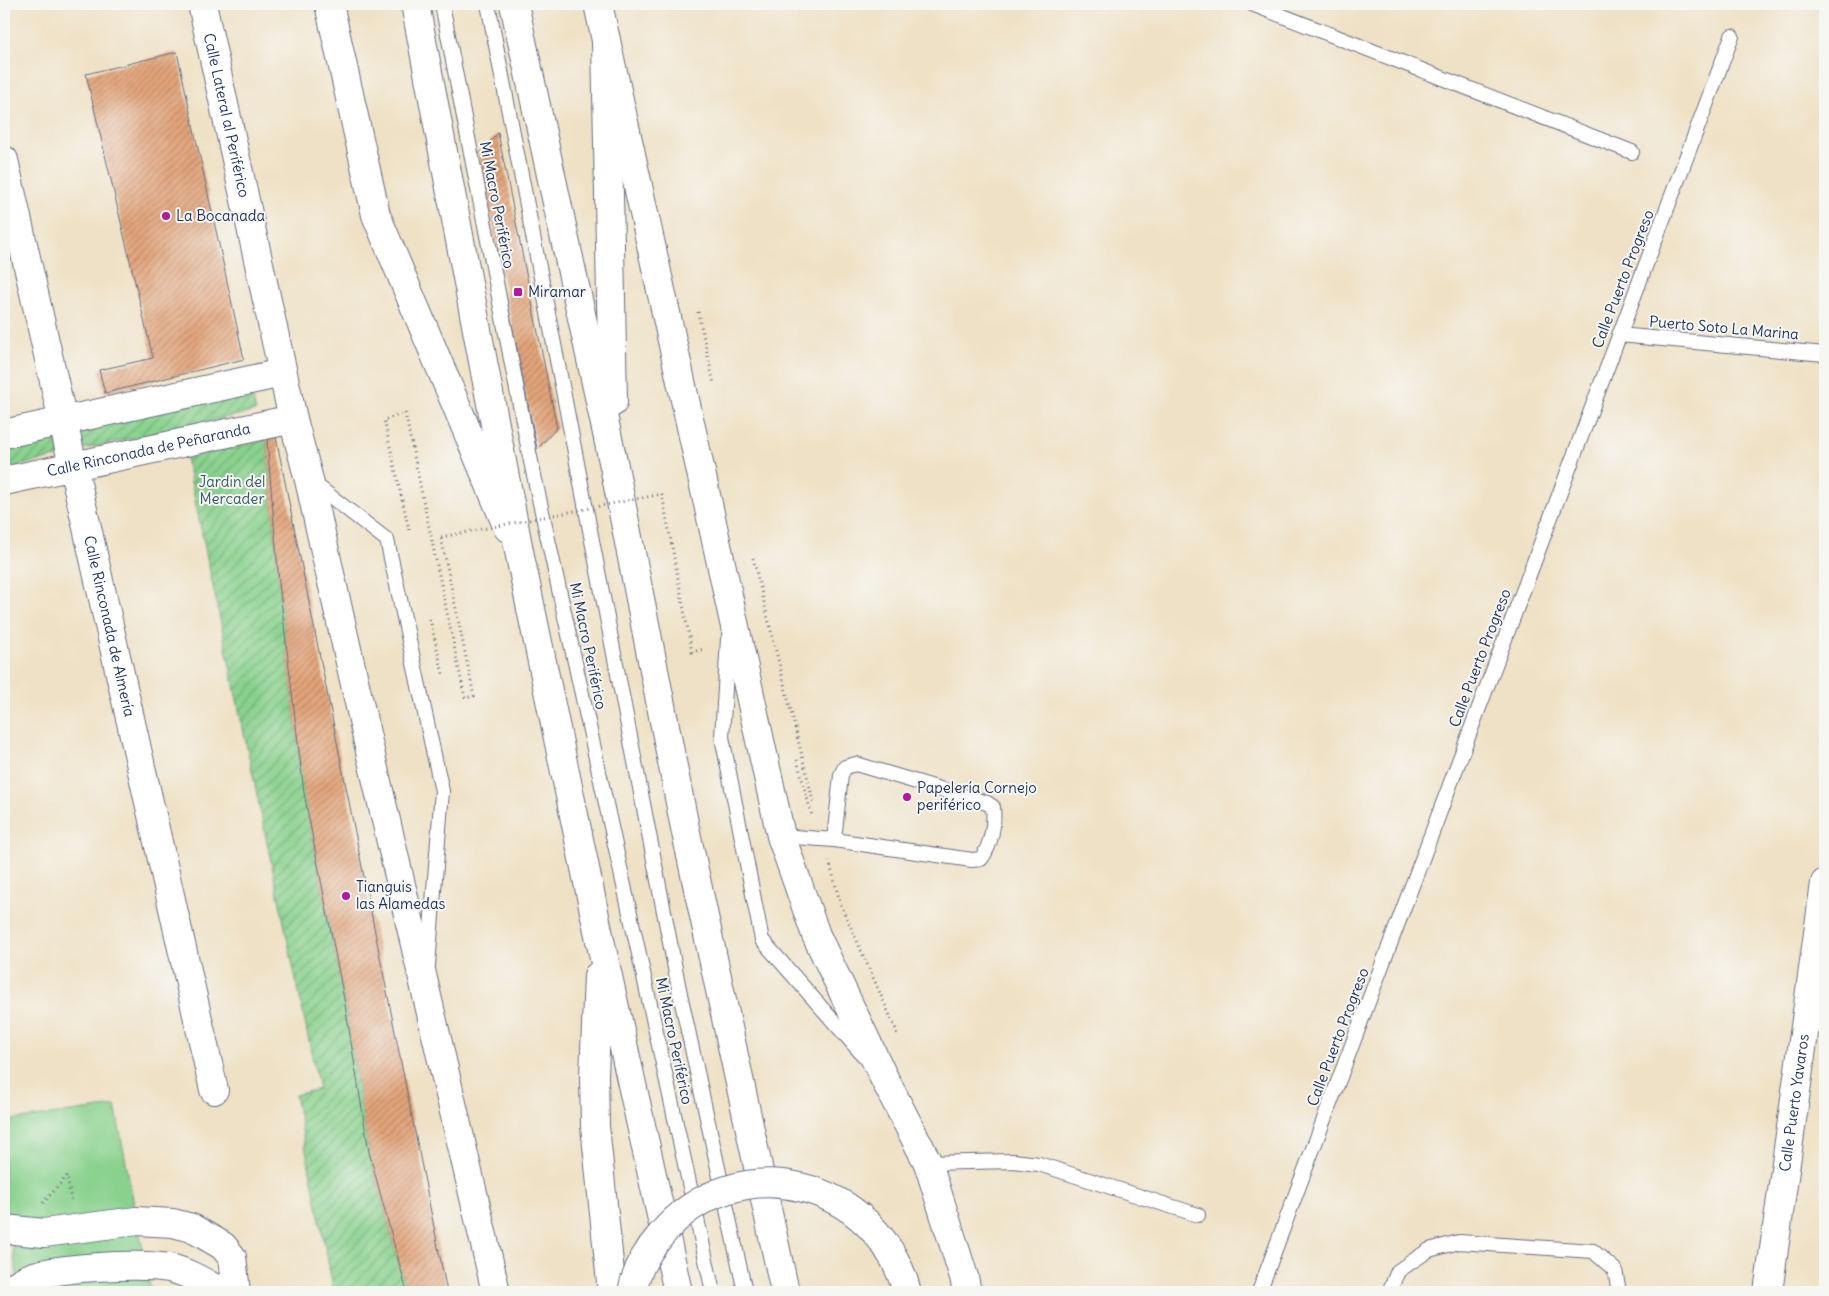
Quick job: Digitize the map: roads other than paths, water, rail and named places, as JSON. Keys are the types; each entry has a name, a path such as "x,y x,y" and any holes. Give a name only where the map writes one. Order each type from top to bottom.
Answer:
{"main road":[{"name":"Calle Lateral al Periférico","path":"202,4 282,373 310,480 496,1292"},
{"path":"329,4 376,215 520,556"},
{"path":"416,4 520,556 600,940 678,1292"},
{"path":"514,4 614,466 685,828 785,1292"},
{"path":"598,4 781,836 816,935 884,1078 928,1163 967,1292"},
{"path":"606,40 614,466"},
{"name":"Calle Rinconada de Almería","path":"4,160 214,1090"},
{"path":"4,434 282,373"},
{"name":"Calle Rinconada de Peñaranda","path":"4,481 293,419"},
{"name":"Calle Puerto Yavaros","path":"1768,1292 1825,883"},
{"path":"600,940 594,1076 595,1126 612,1292"},
{"path":"632,1292 641,1265 653,1245 686,1210 706,1198 728,1190 752,1184 776,1183 799,1186 822,1193 862,1217 879,1234 893,1254 903,1276 907,1292"},
{"path":"4,1229 44,1233 136,1221 173,1223 186,1226 210,1237 223,1246 232,1257 236,1292"},
{"path":"7,1292 26,1279 51,1272 144,1266 171,1268 191,1275 221,1292"}],"lane":[{"name":"Mi Macro Periférico","path":"442,4 530,457 713,1292"},
{"name":"Mi Macro Periférico","path":"488,4 679,989 745,1292"},
{"path":"1252,4 1632,152"},
{"name":"Calle Puerto Progreso","path":"1259,1292 1732,36"},
{"name":"Puerto Soto La Marina","path":"1619,335 1825,354"},
{"path":"310,480 387,540 442,791 426,991"},
{"path":"730,608 722,737 762,940 884,1078"},
{"path":"781,836 825,840 972,860 981,859 987,851 994,818 993,807 987,803 856,764 845,766 841,775 825,840"},
{"path":"928,1163 1013,1161 1039,1164 1198,1215"},
{"path":"1389,1292 1398,1270 1429,1250 1459,1242 1593,1251 1615,1270 1619,1292"}],"place":[{"name":"La Bocanada","path":"166,216"},
{"name":"Miramar","path":"518,292"},
{"name":"Papelería Cornejo periférico","path":"907,797"},
{"name":"Tianguis las Alamedas","path":"346,896"}],"park label":[{"name":"Jardin del Mercader","path":"232,490"}]}
